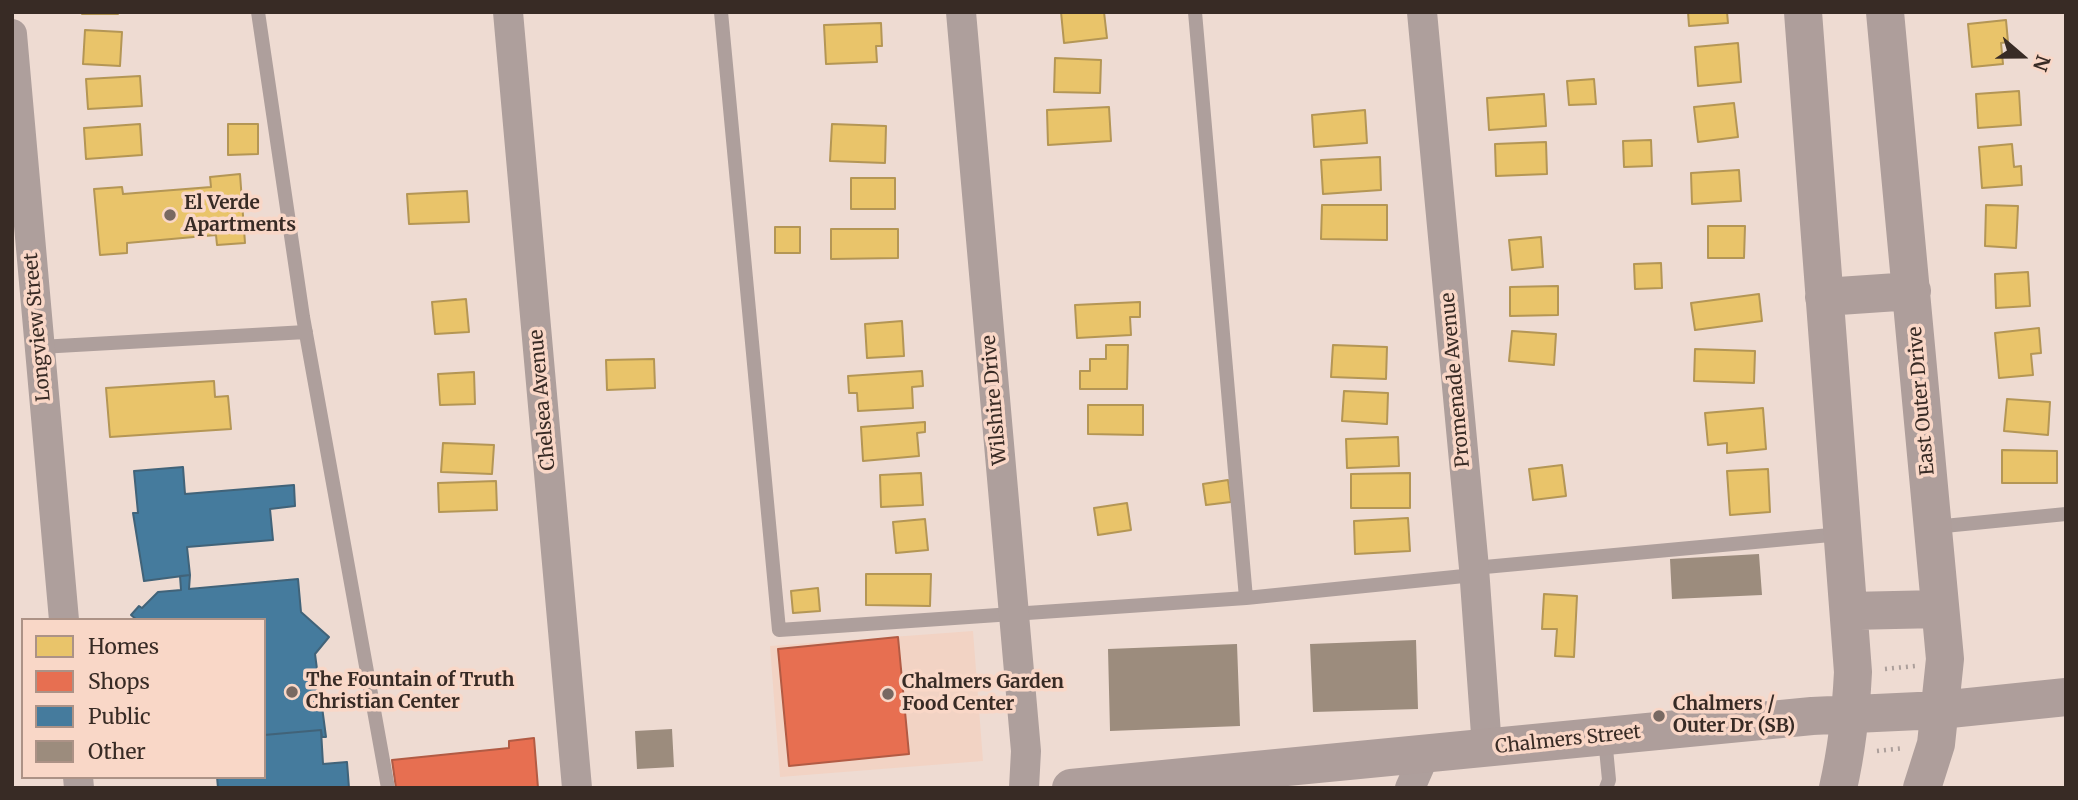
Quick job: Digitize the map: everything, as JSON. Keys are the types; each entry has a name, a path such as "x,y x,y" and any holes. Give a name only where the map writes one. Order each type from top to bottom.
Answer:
{"street":[{"name":"Chelsea Avenue","path":"508,12 577,788"},
{"name":"Wilshire Drive","path":"961,12 1026,751 1024,788"},
{"name":"Promenade Avenue","path":"1422,12 1474,572 1487,748"},
{"path":"1803,12 1853,672 1846,753 1838,788"},
{"name":"East Outer Drive","path":"1885,12 1945,659 1936,744 1922,788"},
{"name":"Longview Street","path":"12,34 64,618"},
{"path":"1824,296 1912,291"},
{"path":"1849,611 1940,609"},
{"name":"Chalmers Street","path":"1072,788 1417,771 1487,748 1784,719 1940,710 2066,698"}],"lane":[{"path":"258,12 306,332 388,788"},
{"path":"721,12 779,630 1246,598 1843,534"},
{"path":"1195,12 1246,598"},
{"path":"40,347 306,332"},
{"path":"1933,527 2066,514"},
{"path":"1604,737 1609,780 1606,788"}],"path":[{"path":"1883,669 1919,666"},
{"path":"1870,751 1906,748"}],"shaded area":[{"path":"973,631 983,761 780,777 770,646"}],"building: Homes":[{"path":"118,12 118,14 82,14"},
{"path":"1061,12 1104,12 1107,38 1064,43"},
{"path":"1688,12 1727,12 1728,23 1689,26"},
{"path":"2006,20 2008,42 2001,43 2003,64 1972,67 1968,24"},
{"path":"881,23 882,46 876,46 877,62 826,64 824,25"},
{"path":"85,30 122,32 120,66 83,64"},
{"path":"1738,43 1741,82 1698,86 1695,47"},
{"path":"1055,58 1101,60 1100,93 1054,92"},
{"path":"140,76 142,106 88,109 86,79"},
{"path":"1594,79 1596,104 1569,105 1567,81"},
{"path":"2019,91 2021,125 1978,128 1976,94"},
{"path":"1544,94 1546,126 1489,130 1487,98"},
{"path":"1734,103 1738,137 1698,142 1694,107"},
{"path":"1109,107 1111,141 1048,145 1047,110"},
{"path":"1365,110 1367,143 1314,147 1312,115"},
{"path":"140,124 142,155 86,159 84,128"},
{"path":"228,124 258,124 258,154 228,155"},
{"path":"832,124 886,126 885,163 830,161"},
{"path":"1651,140 1652,166 1624,167 1623,141"},
{"path":"1546,142 1547,174 1496,176 1495,144"},
{"path":"2012,144 2014,167 2021,166 2022,185 1982,188 1979,147"},
{"path":"1380,157 1381,190 1323,194 1321,160"},
{"path":"1739,170 1741,201 1692,204 1691,173"},
{"name":"El Verde Apartments","path":"240,174 245,243 217,245 216,235 127,243 127,253 100,255 94,189 122,187 123,194 211,187 210,177"},
{"path":"851,178 895,178 895,209 851,209"},
{"path":"467,191 469,222 409,224 407,194"},
{"path":"1322,205 1387,205 1387,240 1321,239"},
{"path":"1986,205 2018,206 2016,248 1985,246"},
{"path":"1708,226 1745,226 1744,258 1708,258"},
{"path":"775,227 800,227 800,253 775,253"},
{"path":"831,229 898,229 898,258 831,259"},
{"path":"1541,237 1543,267 1512,270 1509,240"},
{"path":"1661,263 1662,288 1635,289 1634,264"},
{"path":"2028,272 2030,306 1996,308 1995,274"},
{"path":"1558,286 1558,315 1510,316 1510,287"},
{"path":"1759,294 1762,321 1695,330 1691,303"},
{"path":"466,299 469,332 435,334 432,302"},
{"path":"1140,302 1140,317 1130,317 1131,335 1077,338 1075,305"},
{"path":"902,321 904,356 867,358 865,324"},
{"path":"2039,328 2041,353 2031,354 2033,375 1999,378 1995,333"},
{"path":"1512,331 1556,334 1554,365 1509,361"},
{"path":"1106,345 1128,345 1127,389 1080,389 1080,371 1090,371 1090,359 1106,359"},
{"path":"1333,345 1387,347 1386,379 1331,377"},
{"path":"1695,349 1755,351 1754,383 1694,381"},
{"path":"654,359 655,388 607,390 606,360"},
{"path":"922,371 923,386 912,387 913,408 858,411 857,393 849,393 848,376"},
{"path":"474,372 475,404 440,405 438,374"},
{"path":"214,381 215,397 228,396 231,429 110,437 106,388"},
{"path":"1344,391 1388,393 1387,424 1342,421"},
{"path":"2007,399 2050,402 2048,435 2004,431"},
{"path":"1088,405 1143,405 1143,435 1088,434"},
{"path":"1763,408 1766,449 1727,453 1727,443 1708,445 1705,413"},
{"path":"925,422 925,432 917,433 919,456 863,461 861,427"},
{"path":"1398,437 1399,466 1347,468 1346,439"},
{"path":"443,443 494,445 492,474 441,472"},
{"path":"2002,450 2057,451 2057,483 2002,483"},
{"path":"1562,465 1566,496 1533,500 1529,469"},
{"path":"1768,469 1770,512 1730,515 1727,471"},
{"path":"921,473 923,505 881,507 880,475"},
{"path":"1410,473 1410,508 1351,508 1351,474"},
{"path":"1228,480 1231,502 1206,505 1203,484"},
{"path":"496,481 497,510 439,512 438,483"},
{"path":"1127,503 1131,530 1098,535 1094,508"},
{"path":"1408,518 1410,551 1355,554 1354,521"},
{"path":"925,519 928,550 896,553 893,522"},
{"path":"866,574 931,574 930,606 866,605"},
{"path":"818,588 820,611 793,613 791,591"},
{"path":"1544,594 1577,596 1574,657 1555,656 1557,629 1542,629"}],"building: Shops":[{"path":"898,637 909,754 789,766 778,649"},
{"path":"534,738 538,788 396,788 392,760 509,748 509,741"}],"building: Public":[{"path":"183,467 185,494 294,485 295,506 270,509 273,540 187,547 190,575 144,581 133,513 138,513 134,471"},
{"name":"The Fountain of Truth Christian Center","path":"190,575 189,589 298,579 301,612 329,637 315,654 326,737 322,737 321,730 266,735 266,618 135,618 131,615 158,592 181,590 180,576"},
{"path":"321,730 323,764 347,762 349,788 218,788 217,779 266,779 266,735"}],"building: Other":[{"path":"1759,554 1762,595 1672,599 1670,559"},
{"path":"1416,640 1418,709 1313,712 1310,644"},
{"path":"1237,644 1240,726 1110,731 1108,649"},
{"path":"672,729 674,767 637,769 635,731"}],"place":[{"name":"El Verde Apartments","path":"170,215"},
{"name":"The Fountain of Truth Christian Center","path":"292,692"},
{"name":"Chalmers Garden Food Center","path":"888,694"},
{"name":"Chalmers / Outer Dr (SB)","path":"1659,716"}]}
